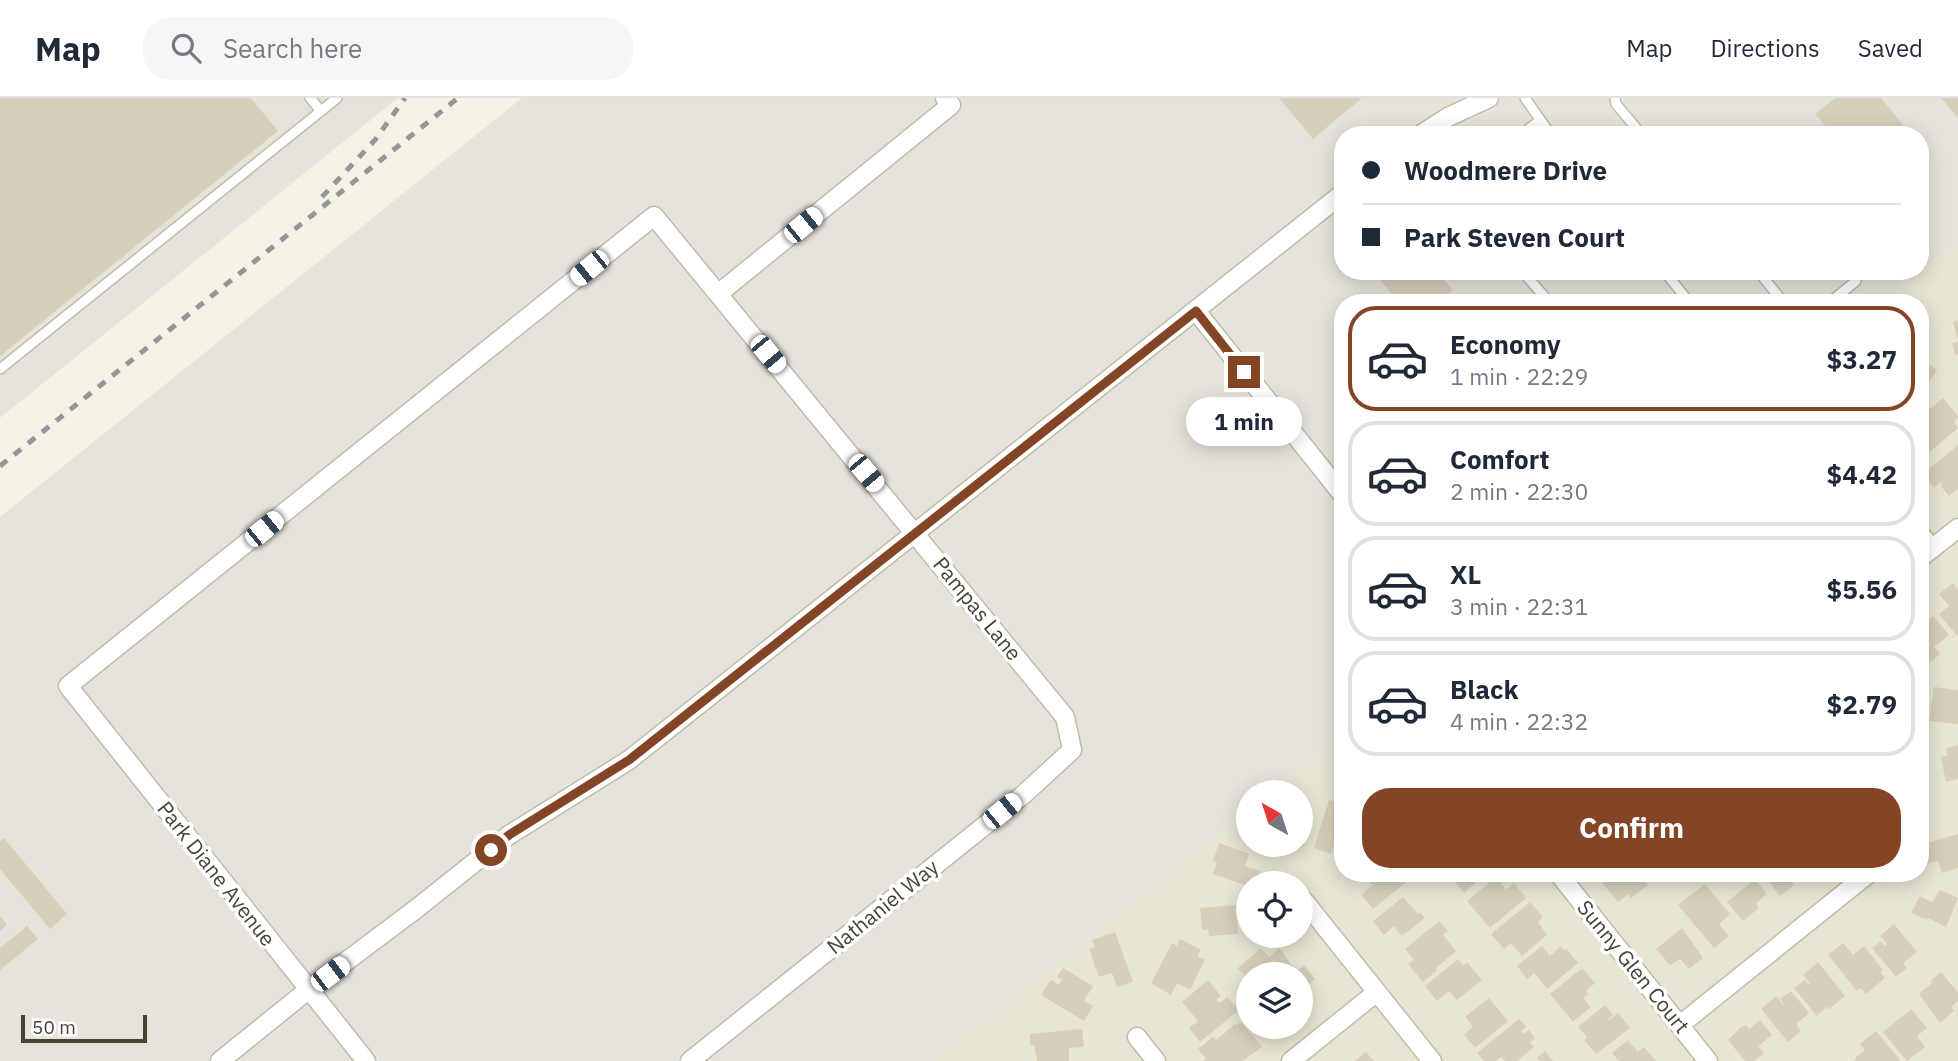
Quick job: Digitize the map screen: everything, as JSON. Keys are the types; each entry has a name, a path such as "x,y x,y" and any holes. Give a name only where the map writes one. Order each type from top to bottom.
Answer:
{"street":[{"path":"719,294 951,105 945,98"},
{"path":"1434,126 1465,103 1489,98"},
{"path":"220,1061 509,835 629,760 1334,200"},
{"name":"Pampas Lane","path":"68,686 654,216 1065,717 1073,750"},
{"path":"1196,311 1334,484"},
{"path":"1929,552 1958,528"},
{"name":"Park Diane Avenue","path":"68,686 366,1061"},
{"name":"Nathaniel Way","path":"690,1061 1023,794 1073,750"},
{"name":"Sunny Glen Court","path":"1565,882 1708,1061"},
{"path":"1679,1026 1858,882"},
{"path":"1313,912 1432,1061"},
{"path":"1291,1061 1377,992"},
{"path":"1137,1037 1156,1061"}],"lane":[{"path":"310,98 320,111"},
{"path":"0,369 337,98"},
{"path":"1525,98 1544,126"},
{"path":"1615,98 1616,104 1634,126"},
{"path":"1532,126 1540,120"},
{"path":"1530,280 1542,294"},
{"path":"1671,280 1683,294"},
{"path":"1765,280 1777,294"},
{"path":"1840,294 1856,281"}],"shaded area":[{"path":"0,98 398,98 0,418"},
{"path":"522,98 1958,98 1958,243 1929,266 1929,126 1334,126 1334,280 1912,280 1894,294 1334,294 1334,741 1286,780 1236,780 1236,821 934,1061 0,1061 0,517"},
{"path":"1958,243 1958,1061 934,1061 1236,821 1236,858 1312,858 1313,780 1286,780 1334,741 1334,882 1929,882 1929,294 1894,294 1912,280 1929,280 1929,266"}],"building":[{"path":"0,98 251,98 278,131 0,356"},
{"path":"1279,98 1362,98 1313,139"},
{"path":"1835,98 1881,98 1904,126 1825,126 1815,114"},
{"path":"1941,98 1958,98 1958,118"},
{"path":"1380,280 1445,280 1453,290 1448,294 1392,294"},
{"path":"1958,320 1958,338 1957,338 1953,322"},
{"path":"1958,342 1958,354 1955,355 1952,343"},
{"path":"1929,364 1937,370 1929,382"},
{"path":"1943,398 1958,416 1954,421 1958,428 1929,453 1929,410"},
{"path":"1958,445 1958,489 1949,496 1941,482 1934,488 1929,482 1929,469"},
{"path":"1953,583 1958,590 1958,637 1939,614 1949,606 1939,594"},
{"path":"1933,616 1949,635 1934,647 1940,654 1930,662 1929,661 1929,619"},
{"path":"1934,687 1958,690 1958,724 1929,721"},
{"path":"1958,745 1958,779 1946,782 1941,757 1947,756 1946,748"},
{"path":"1329,800 1334,802 1334,845 1331,854 1314,848"},
{"path":"1958,834 1958,868 1942,873 1938,861 1929,863 1929,842"},
{"path":"4,838 67,914 50,929 0,869 0,841"},
{"path":"1219,843 1236,849 1236,858 1248,858 1245,866 1260,871 1236,871 1236,882 1213,874 1217,862 1213,861"},
{"path":"1371,882 1406,882 1373,909 1361,895 1373,885"},
{"path":"1455,882 1477,882 1464,893"},
{"path":"1490,882 1500,882 1506,890 1514,883 1526,898 1490,928 1467,901"},
{"path":"1602,882 1646,882 1648,885 1631,898 1628,894 1618,902"},
{"path":"1751,882 1757,882 1767,894 1756,903 1759,908 1743,921 1727,902"},
{"path":"1770,882 1792,882 1794,885 1780,896"},
{"path":"1705,884 1730,914 1719,924 1729,936 1714,948 1678,905"},
{"path":"1940,890 1958,898 1946,927 1911,913 1920,896 1932,902"},
{"path":"1403,897 1425,918 1402,936 1394,926 1384,935 1373,921"},
{"path":"1530,902 1543,917 1538,922 1547,935 1522,956 1511,943 1504,949 1491,934"},
{"path":"1236,905 1236,934 1209,936 1208,929 1202,930 1200,908"},
{"path":"0,916 7,925 0,931"},
{"path":"1439,921 1448,931 1443,935 1456,951 1423,982 1408,964 1414,960 1405,949"},
{"path":"1894,924 1917,952 1903,963 1907,968 1896,977 1872,948 1881,941 1885,946 1887,944 1880,936"},
{"path":"27,926 38,939 0,970 0,948"},
{"path":"1682,928 1703,958 1689,969 1680,959 1670,965 1656,949"},
{"path":"1115,932 1133,982 1117,987 1112,973 1099,977 1089,949 1095,947 1092,940"},
{"path":"1180,939 1201,950 1197,956 1205,960 1190,990 1177,983 1171,995 1151,983 1172,943 1177,946"},
{"path":"1843,943 1853,955 1864,946 1883,970 1880,972 1885,978 1866,994 1861,988 1857,991 1828,955"},
{"path":"1542,946 1550,956 1561,946 1564,950 1566,948 1578,963 1547,989 1534,973 1527,979 1517,966"},
{"path":"1261,948 1269,957 1280,948 1290,962 1245,962"},
{"path":"1458,959 1463,965 1467,962 1482,980 1457,1000 1449,991 1437,1001 1425,986"},
{"path":"1818,962 1845,996 1817,1016 1794,988 1805,980 1809,985 1803,975"},
{"path":"1063,968 1093,986 1084,1001 1093,1006 1084,1021 1041,995 1051,980 1059,985 1062,980 1057,977"},
{"path":"1582,968 1595,983 1583,998 1591,1007 1573,1022 1550,994"},
{"path":"1941,972 1958,993 1958,1001 1951,1007 1954,1011 1940,1023 1919,994"},
{"path":"1208,980 1221,996 1216,1000 1220,1003 1227,997 1236,1007 1236,1012 1200,1042 1189,1028 1198,1021 1182,1002"},
{"path":"1791,991 1809,1013 1796,1024 1801,1031 1788,1042 1761,1009 1776,996 1783,1005 1780,999"},
{"path":"1489,998 1508,1021 1475,1048 1464,1035 1473,1027 1465,1017"},
{"path":"1605,1005 1613,1015 1609,1020 1618,1013 1630,1028 1596,1054 1584,1040 1587,1037 1578,1027"},
{"path":"1911,1009 1927,1028 1917,1036 1925,1047 1907,1061 1883,1032"},
{"path":"1519,1019 1526,1027 1521,1031 1524,1034 1529,1030 1535,1038 1530,1042 1534,1047 1517,1061 1505,1061 1501,1057 1496,1061 1484,1061 1477,1053"},
{"path":"1760,1020 1772,1035 1758,1046 1764,1053 1754,1061 1745,1061 1728,1040 1741,1027 1746,1025 1749,1029"},
{"path":"1235,1024 1236,1039 1255,1039 1262,1047 1243,1061 1203,1061 1206,1059 1198,1049 1213,1037 1216,1040"},
{"path":"1082,1029 1084,1047 1069,1048 1069,1061 1037,1061 1034,1045 1030,1045 1030,1034"},
{"path":"1876,1031 1901,1061 1855,1061 1865,1050 1860,1044"},
{"path":"1628,1040 1638,1052 1644,1047 1656,1061 1619,1061 1612,1053"},
{"path":"1545,1051 1553,1061 1540,1061 1537,1058"},
{"path":"1366,1052 1374,1061 1355,1061"}],"railway":[{"path":"322,197 375,140 405,98"},
{"path":"0,466 458,98"}],"route":[{"path":"491,850 509,835 629,760 1196,311 1244,372"}]}
